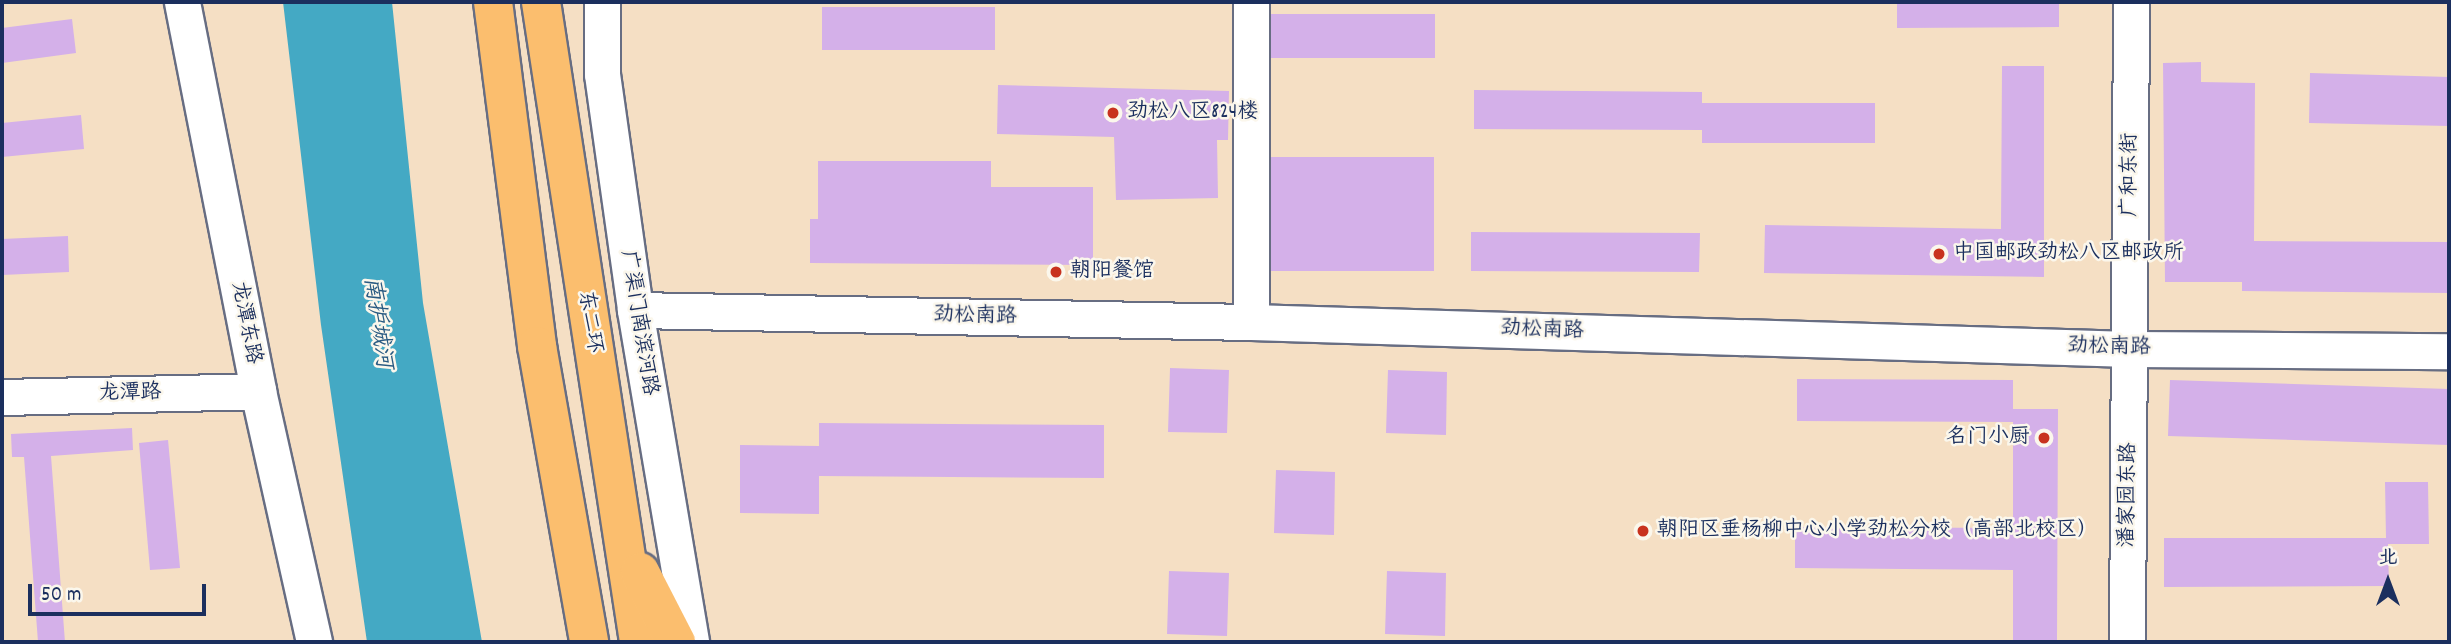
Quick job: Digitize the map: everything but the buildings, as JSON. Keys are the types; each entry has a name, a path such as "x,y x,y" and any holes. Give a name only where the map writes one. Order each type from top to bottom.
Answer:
{"highway":[{"path":"493,2 537,346 589,642"},
{"name":"东二环","path":"541,2 639,642"},
{"path":"553,94 569,2"},
{"path":"624,542 676,642"}],"street":[{"name":"龙潭东路","path":"182,2 258,391 314,642"},
{"name":"广渠门南滨河路","path":"602,2 603,74 635,310 691,642"},
{"path":"1251,2 1251,322"},
{"name":"广和东街","path":"2130,349 2131,2"},
{"name":"劲松南路","path":"635,310 1251,322 2130,349 2449,351"},
{"name":"潘家园东路","path":"2127,642 2130,349"},
{"name":"龙潭路","path":"2,397 258,391"}],"water":[{"name":"南护城河","path":"283,2 392,2 423,303 482,642 367,642 321,325"}],"place":[{"name":"劲松八区824楼","path":"1113,113"},
{"name":"中国邮政劲松八区邮政所","path":"1939,254"},
{"name":"朝阳餐馆","path":"1056,272"},
{"name":"名门小厨","path":"2044,438"},
{"name":"朝阳区垂杨柳中心小学劲松分校（高部北校区）","path":"1643,531"}]}
